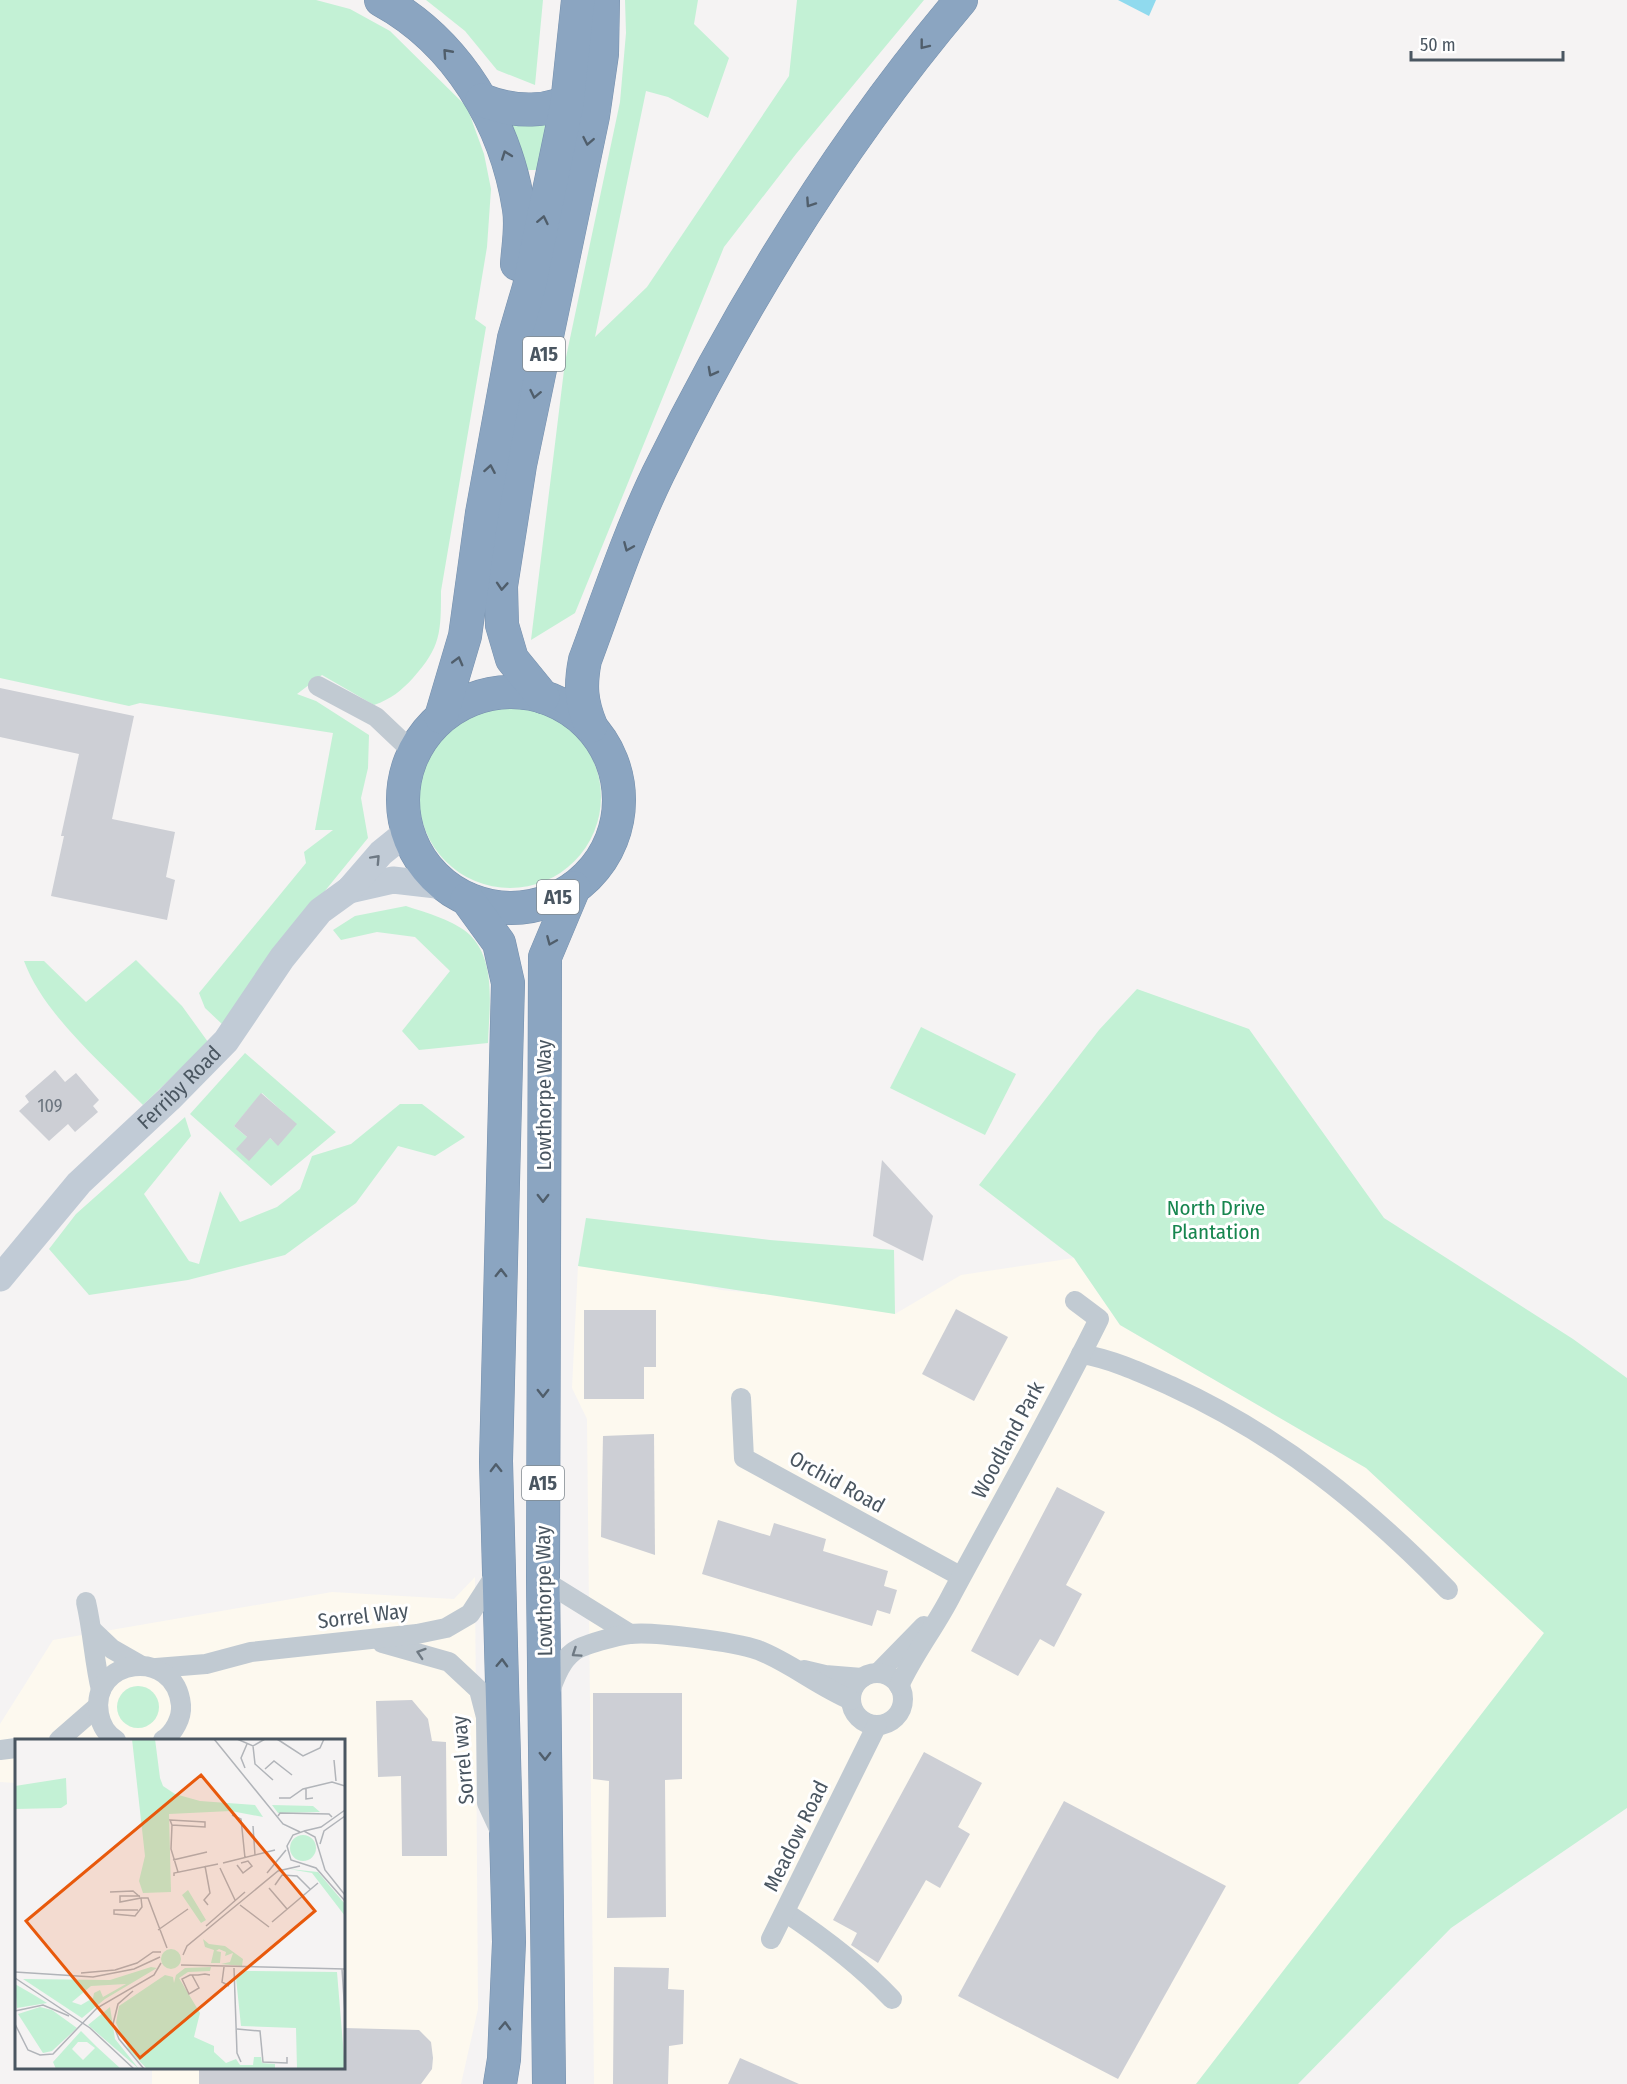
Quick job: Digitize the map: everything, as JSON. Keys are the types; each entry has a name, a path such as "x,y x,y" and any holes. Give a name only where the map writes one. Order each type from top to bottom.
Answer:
{"highway":[{"path":"381,0 420,27 440,46 483,100 508,160 520,212 514,338"},
{"name":"A15","path":"441,717 465,636 482,513 514,338 529,287 567,104 578,0"},
{"name":"A15","path":"567,104 580,96 602,0"},
{"name":"A15","path":"543,697 512,659 502,625 501,586 520,465 594,116 602,54 602,0"},
{"path":"591,726 582,705 580,685 585,660 658,475 783,243 849,144 925,43 961,0"},
{"path":"483,100 522,111 567,104"},
{"name":"A15","path":"517,692 543,697 569,708 591,726 605,746 615,768 620,798 615,830 606,852 592,872 574,888 549,901 522,908 494,907 456,893 422,862 407,832 403,805 404,788 414,753 426,734 441,717 464,703 490,694 517,692"},
{"name":"Lowthorpe Way","path":"549,2084 543,1580 544,957 574,888"},
{"name":"Lowthorpe Way","path":"456,893 499,943 508,983 496,1461 504,1841 509,1942 504,2059 500,2084"}],"street":[{"path":"318,686 376,717 414,753"},
{"name":"Ferriby Road","path":"0,1278 79,1183 169,1099 226,1041 282,958 320,911 349,890 381,853 407,832"},
{"name":"Ferriby Road","path":"349,890 393,880 456,893"},
{"name":"Woodland Park","path":"899,1686 911,1659 944,1608 1099,1318 1075,1301"},
{"path":"1081,1354 1097,1356 1194,1396 1276,1442 1333,1483 1395,1536 1448,1590"},
{"name":"Orchid Road","path":"741,1398 744,1458 960,1576"},
{"name":"Sorrel Way","path":"60,1739 99,1698 117,1672 148,1667 206,1664 251,1652 417,1634 452,1624 470,1614 499,1568"},
{"path":"543,1580 630,1634"},
{"path":"86,1602 93,1631 93,1657 100,1722 115,1739"},
{"name":"Woodland Park","path":"870,1675 944,1608"},
{"path":"93,1631 112,1649 169,1677 178,1691 178,1724"},
{"path":"544,1705 559,1670 573,1652 630,1634 699,1639 756,1650 795,1668 822,1687 851,1700"},
{"name":"Sorrel way","path":"368,1640 449,1662 479,1690 486,1717 487,1803 504,1841"},
{"path":"164,1739 178,1724 182,1690 206,1664"},
{"path":"795,1668 825,1675 870,1675 886,1675 899,1686 903,1702 900,1711 888,1723 870,1723 853,1708 852,1691 870,1675"},
{"name":"Meadow Road","path":"771,1939 837,1801 850,1781 870,1723"},
{"path":"0,1750 15,1748"},
{"name":"Meadow Road","path":"785,1912 820,1935 869,1974 892,1999"}],"shaded area":[{"path":"1074,1258 1120,1325 1366,1468 1544,1633 1196,2084 594,2084 587,1419 572,1388 578,1266 684,1281 721,1290 808,1298 895,1314 961,1275"},
{"path":"475,1577 478,2009 461,2084 152,2084 152,2069 345,2069 345,1739 15,1739 15,1783 0,1782 0,1724 53,1640 332,1592 454,1599"}],"green space":[{"path":"0,0 316,0 350,9 390,31 467,107 484,154 491,189 487,247 475,319 486,327 441,591 438,638 429,657 413,678 395,694 380,703 374,705 322,675 297,694 316,701 369,735 368,768 361,798 368,838 311,908 223,1025 205,1008 199,993 306,863 304,852 333,830 315,830 333,733 140,703 129,706 0,678"},
{"path":"426,0 543,0 535,85 497,70 465,31"},
{"path":"625,0 698,0 694,24 729,58 708,118 668,97 646,91 595,337 647,287 789,76 797,0 924,0 796,154 724,247 575,613 531,640 565,362 620,102 626,33"},
{"path":"496,88 506,94 551,96 537,170 528,170 525,166"},
{"path":"510,706 528,707 545,713 561,721 575,732 586,746 594,762 600,779 600,815 594,832 586,848 575,862 561,873 545,881 528,887 510,888 492,887 475,881 459,873 445,862 434,848 426,832 420,815 419,797 420,779 426,762 434,746 445,732 459,721 475,713 492,707"},
{"path":"406,906 457,925 479,946 490,986 488,1043 419,1050 402,1031 450,971 415,937 377,932 341,940 333,930 355,916"},
{"path":"136,960 182,1006 208,1042 143,1105 76,1038 45,1001 24,961 44,961 86,1002"},
{"name":"North Drive Plantation","path":"1137,989 1249,1029 1384,1218 1573,1339 1627,1378 1627,1808 1451,1928 1298,2084 1196,2084 1544,1633 1366,1468 1120,1325 1074,1258 979,1185 1099,1030"},
{"path":"921,1027 1016,1074 985,1135 890,1088"},
{"path":"245,1053 336,1132 271,1186 190,1114","holes":["262,1093 284,1113 278,1145 265,1134 248,1138 234,1126"]},
{"path":"400,1104 422,1104 465,1137 435,1156 398,1146 356,1203 285,1255 188,1280 89,1295 49,1249 76,1214 185,1117 191,1136 144,1194 189,1261 199,1264 220,1191 240,1222 277,1207 300,1189 312,1156 351,1144"},
{"path":"586,1218 770,1240 894,1250 895,1314 578,1266"},
{"path":"138,1686 153,1692 159,1707 153,1722 138,1728 123,1722 117,1707 123,1692"}],"water":[{"path":"1118,0 1156,0 1149,16"}],"building":[{"path":"0,688 134,716 112,819 175,832 166,877 175,880 167,920 51,896 79,754 0,737"},
{"path":"55,1070 65,1082 76,1073 99,1100 93,1106 98,1112 75,1132 68,1124 49,1141 19,1111 29,1102 25,1096"},
{"path":"261,1093 297,1124 278,1146 270,1138 249,1161 236,1149 247,1137 234,1126"},
{"path":"882,1160 933,1216 923,1261 873,1236"},
{"path":"956,1309 1008,1337 974,1401 922,1374"},
{"path":"584,1310 656,1310 656,1367 644,1367 644,1399 584,1399"},
{"path":"654,1434 655,1555 601,1537 603,1436"},
{"path":"1057,1487 1105,1512 1066,1585 1082,1594 1054,1647 1040,1639 1018,1676 971,1651"},
{"path":"718,1520 770,1536 774,1523 826,1539 823,1551 888,1571 884,1586 897,1590 890,1614 877,1610 872,1626 702,1574"},
{"path":"593,1693 682,1693 682,1779 665,1780 666,1917 607,1918 609,1781 593,1779"},
{"path":"412,1700 428,1719 432,1741 446,1742 447,1856 402,1856 401,1776 378,1777 376,1701"},
{"path":"924,1752 982,1783 958,1827 970,1834 940,1888 926,1880 878,1963 851,1945 857,1933 833,1920"},
{"path":"1064,1801 1226,1886 1118,2079 958,1996"},
{"path":"614,1967 669,1968 668,1989 684,1990 683,2044 669,2046 668,2084 613,2084"},
{"path":"345,2028 419,2030 431,2042 432,2069 421,2084 199,2084 199,2069 345,2069"},
{"path":"740,2058 799,2084 728,2084"}]}
